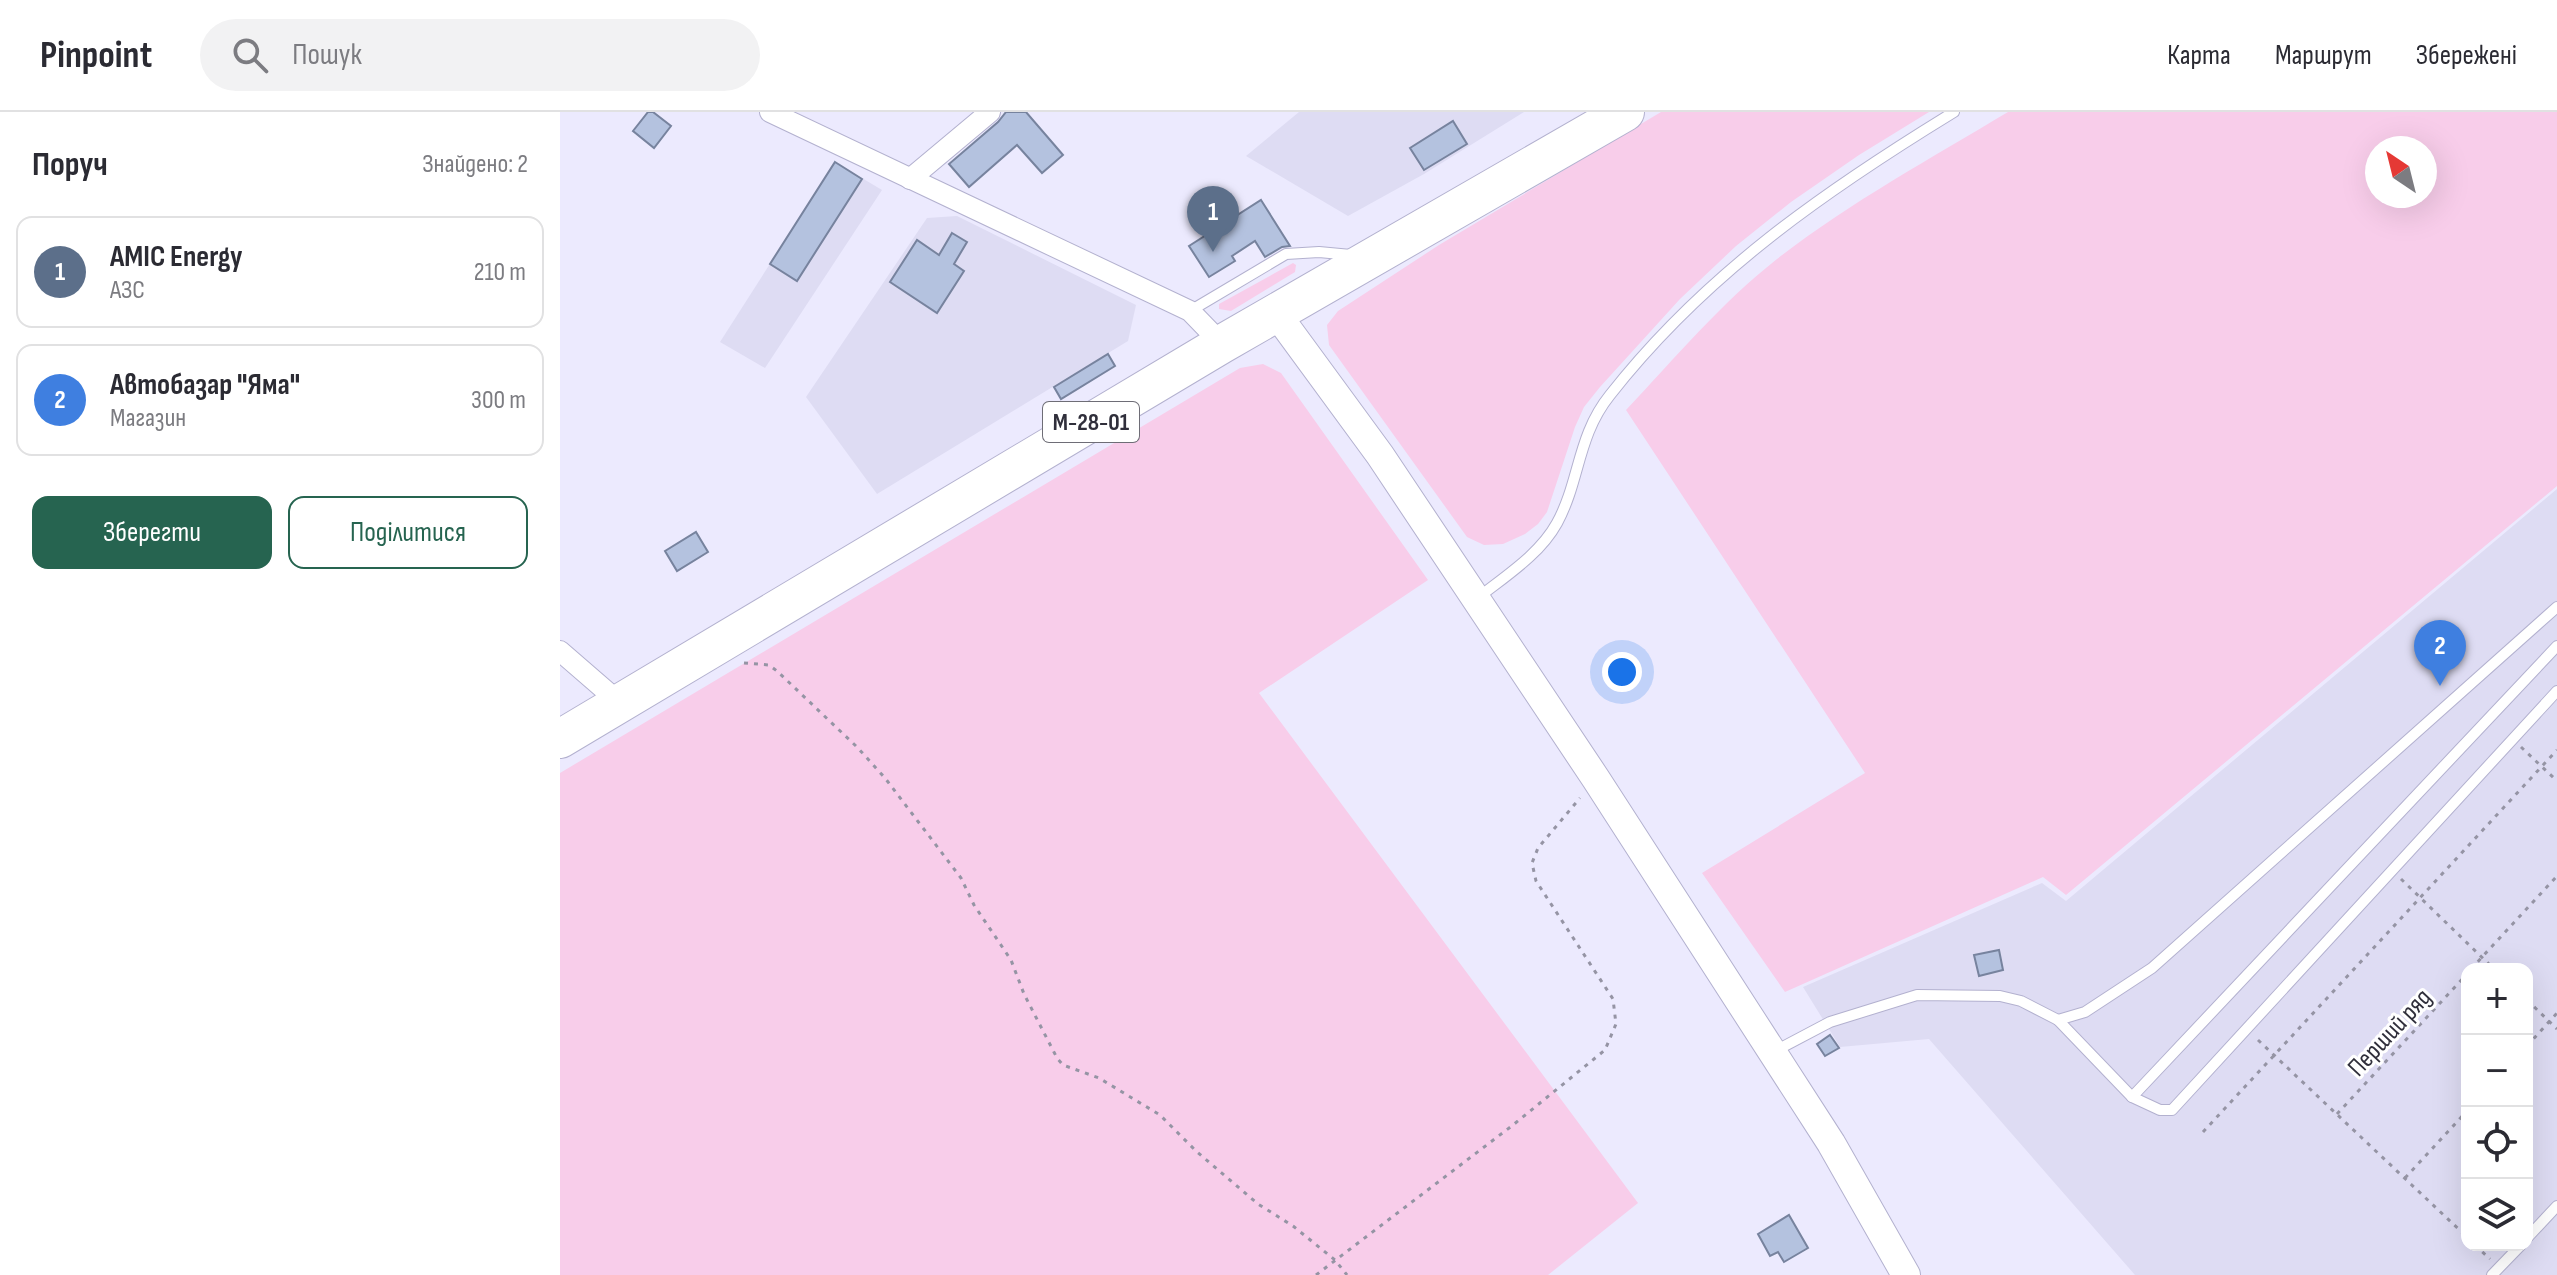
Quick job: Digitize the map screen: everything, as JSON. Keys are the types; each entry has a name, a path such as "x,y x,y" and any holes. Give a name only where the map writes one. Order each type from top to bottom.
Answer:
{"highway":[{"name":"М-28-01","path":"560,739 1222,344 1625,112"}],"street":[{"path":"770,112 1190,311 1222,344"},
{"path":"910,179 990,112"},
{"path":"1276,313 1380,455 1596,779 1774,1052 1838,1155 1906,1275"},
{"path":"560,651 620,703"}],"lane":[{"path":"1478,599 1537,550 1550,534 1559,519 1593,419 1609,395 1657,341 1750,250 1824,195 1954,112"},
{"path":"1190,311 1286,254 1319,252 1373,256"},
{"path":"2058,1020 2085,1012 2152,968 2557,607"},
{"path":"2132,1097 2557,646"},
{"path":"1774,1052 1830,1022 1917,995 2000,996 2021,1001 2058,1020 2132,1097 2160,1110 2172,1110 2557,691"},
{"path":"2533,1232 2557,1206"},
{"path":"2496,1272 2515,1251"}],"path":[{"path":"713,648 730,661 761,664 777,671 885,778 961,878 974,905 1011,960 1024,994 1063,1065 1099,1078 1160,1115 1196,1151 1258,1204 1293,1226 1335,1260 1347,1275"},
{"path":"2513,739 2557,781"},
{"path":"2203,1132 2557,750"},
{"path":"1316,1275 1513,1125 1605,1050 1616,1024 1613,999 1536,881 1532,863 1538,848 1596,779"},
{"path":"2392,871 2488,963"},
{"path":"2476,963 2557,876"},
{"name":"Перший ряд","path":"2337,1114 2461,980"},
{"path":"2533,1006 2557,1029"},
{"path":"2533,1039 2557,1013"},
{"path":"2246,1029 2461,1231"},
{"path":"2405,1178 2461,1117"},
{"path":"2480,1251 2496,1272"}],"shaded area":[{"path":"1299,112 1524,112 1424,174 1348,216 1246,156"},
{"path":"1661,112 1929,112 1791,202 1736,246 1680,299 1584,407 1547,512 1538,524 1503,544 1484,545 1467,537 1329,345 1327,325 1338,311 1439,245"},
{"path":"2008,112 2557,112 2557,486 2066,895 2043,877 1785,992 1702,873 1865,773 1626,410 1756,276 1861,200"},
{"path":"835,162 882,190 765,368 720,342"},
{"path":"957,216 1136,305 1128,341 877,494 806,397 927,218"},
{"path":"1293,263 1296,265 1295,272 1231,311 1219,309 1219,304"},
{"path":"1263,364 1281,373 1428,580 1259,693 1638,1203 1548,1275 560,1275 560,773 1240,368"},
{"path":"2557,489 2557,1275 2135,1275 1929,1039 1840,1047 1803,987 2042,883 2066,901"}],"building":[{"path":"648,112 653,112 671,126 654,148 633,131"},
{"path":"1006,112 1026,112 1063,155 1042,173 1017,145 969,187 949,164"},
{"path":"1453,121 1467,144 1424,170 1410,148"},
{"path":"835,162 862,179 797,281 770,264"},
{"path":"1261,200 1290,246 1265,257 1255,241 1232,256 1235,261 1209,277 1189,246"},
{"path":"952,233 967,242 954,264 964,271 937,313 890,282 917,240 939,255"},
{"path":"1108,354 1115,366 1061,399 1054,387"},
{"path":"696,532 708,552 677,571 665,551"},
{"path":"1999,950 2003,970 1979,976 1974,955"},
{"path":"1830,1035 1839,1048 1825,1056 1817,1044"},
{"path":"1789,1215 1808,1248 1784,1262 1778,1252 1770,1256 1758,1234"}],"place":[{"name":"AMIC Energy","path":"1213,252"},
{"name":"Автобазар \"Яма\"","path":"2440,686"}]}
